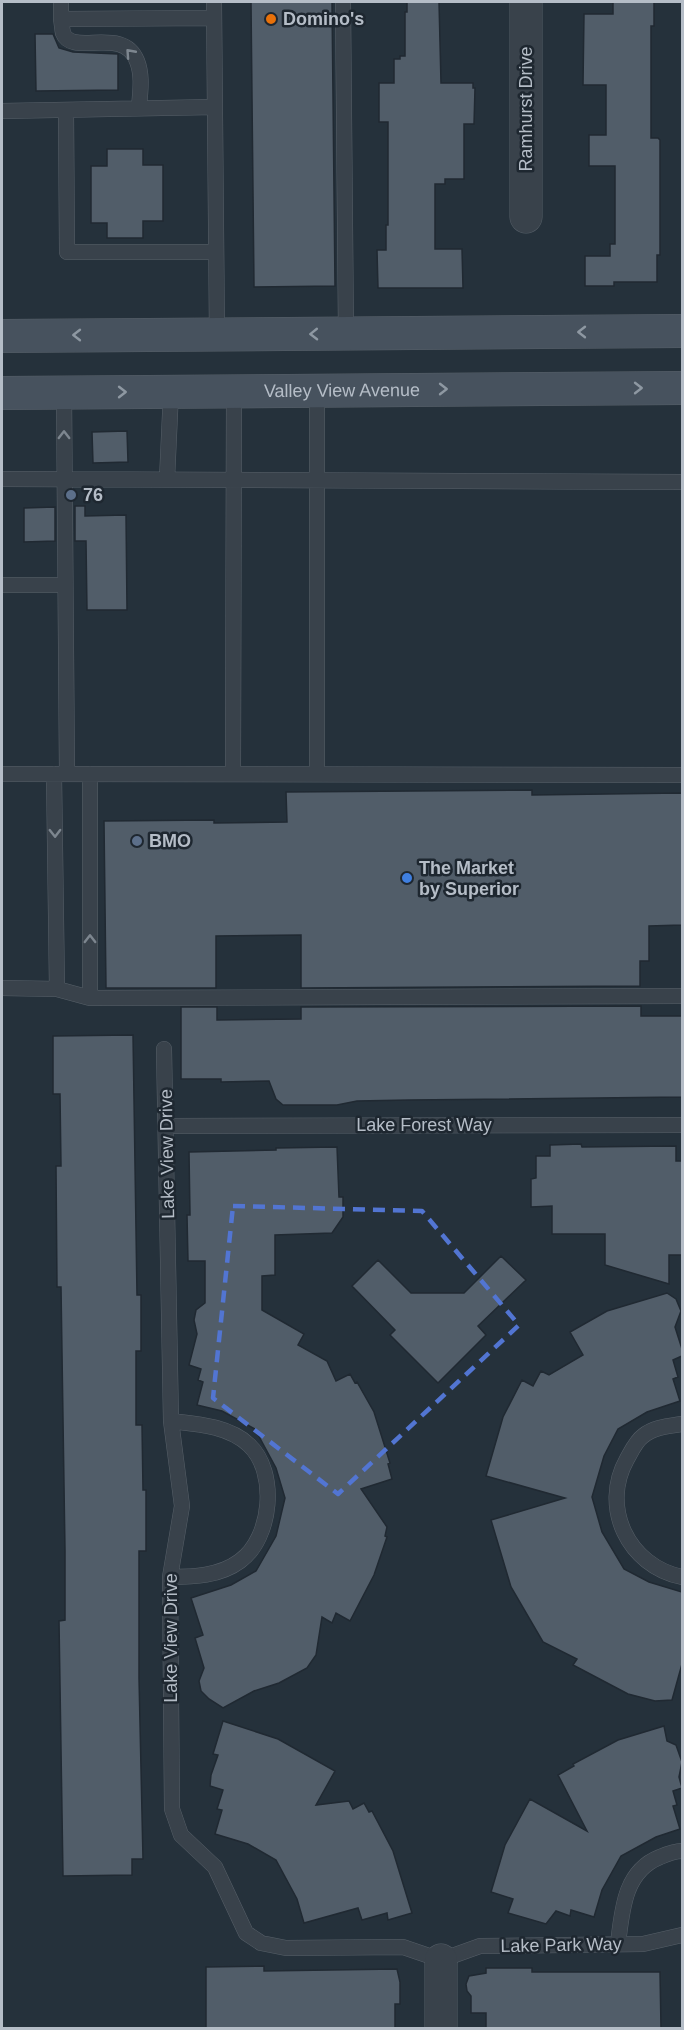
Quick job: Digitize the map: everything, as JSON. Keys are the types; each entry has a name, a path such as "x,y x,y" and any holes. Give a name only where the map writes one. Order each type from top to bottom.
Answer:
{"main road":[{"path":"2,336 682,331"},
{"name":"Valley View Avenue","path":"2,393 682,388"}],"street":[{"name":"Ramhurst Drive","path":"526,2 526,218"},
{"path":"441,1960 441,2028"}],"lane":[{"path":"61,2 63,33 67,40 116,42 128,48 136,59 140,74 139,108"},
{"path":"214,2 217,334"},
{"path":"342,2 346,333"},
{"path":"61,19 214,18"},
{"path":"2,111 215,107"},
{"path":"66,110 66,252 216,252"},
{"path":"317,390 317,774"},
{"path":"233,773 234,391"},
{"path":"57,989 65,585 64,392"},
{"path":"167,479 171,392"},
{"path":"2,479 682,482"},
{"path":"2,585 65,585"},
{"path":"2,774 682,775"},
{"path":"90,774 90,998"},
{"path":"2,988 57,989 90,998 682,996"},
{"name":"Lake View Drive","path":"164,1049 171,1421 182,1506 170,1577 172,1809 181,1835 215,1867 246,1934 261,1943 286,1948 403,1947 441,1960"},
{"name":"Lake Forest Way","path":"166,1125 682,1125"},
{"path":"170,1577 210,1574 240,1561 258,1541 267,1515 268,1490 262,1463 249,1445 227,1431 200,1424 171,1421"},
{"path":"682,1424 657,1429 642,1436 621,1469 617,1486 617,1505 618,1520 628,1541 644,1559 670,1574 682,1577"},
{"path":"618,1944 623,1903 634,1875 651,1861 682,1851"},
{"name":"Lake Park Way","path":"441,1960 480,1946 643,1944 682,1935"}],"highlighted area":[{"path":"233,1206 422,1211 519,1325 338,1494 213,1398"}],"building":[{"path":"251,2 332,2 335,286 254,287"},
{"path":"407,2 439,2 441,83 473,83 473,88 475,88 474,124 464,124 464,179 445,179 445,184 435,184 435,249 462,249 463,288 378,288 377,250 386,250 386,225 388,225 388,122 379,122 379,83 394,83 394,59 405,56"},
{"path":"613,2 654,2 654,26 651,26 651,138 660,140 660,255 657,255 657,282 614,282 614,286 585,286 585,256 610,256 610,244 615,244 615,166 589,166 589,135 606,135 606,85 583,85 584,14 613,14"},
{"path":"35,34 53,34 59,48 73,52 118,54 118,90 36,91"},
{"path":"107,149 143,149 143,165 163,165 163,221 143,221 143,238 107,238 107,223 91,223 91,166 107,166"},
{"path":"127,431 128,462 93,463 92,432"},
{"path":"75,506 85,506 85,516 126,515 127,610 87,610 86,541 75,541"},
{"path":"55,507 55,541 24,542 24,508"},
{"path":"532,790 532,795 682,793 682,925 649,926 649,961 640,961 640,986 301,988 301,935 216,936 216,988 106,988 104,821 287,822 286,792"},
{"path":"641,1006 641,1016 682,1016 682,1097 357,1101 337,1105 283,1105 276,1099 269,1081 221,1082 221,1079 181,1079 181,1007 217,1007 217,1020 301,1019 301,1007"},
{"path":"133,1035 137,1295 141,1295 141,1351 136,1351 136,1425 142,1425 143,1490 146,1490 146,1551 139,1551 143,1859 132,1859 132,1875 63,1876 59,1621 65,1620 65,1551 61,1287 57,1287 56,1166 61,1166 60,1094 53,1094 53,1036"},
{"path":"581,1144 582,1147 676,1146 676,1161 682,1161 682,1255 669,1255 669,1284 605,1265 605,1234 552,1234 552,1206 531,1207 531,1179 536,1178 536,1156 550,1156 550,1145"},
{"path":"337,1147 339,1197 343,1197 343,1217 332,1233 275,1235 275,1275 262,1276 262,1310 304,1334 298,1345 327,1361 336,1381 350,1374 374,1412 390,1463 388,1464 392,1479 361,1489 387,1527 385,1536 387,1537 374,1575 350,1621 336,1613 332,1623 322,1617 316,1655 307,1668 279,1683 254,1691 223,1708 201,1691 199,1681 204,1668 195,1638 203,1635 191,1598 231,1585 256,1571 276,1536 285,1498 276,1468 255,1429 222,1411 197,1405 203,1382 198,1380 201,1369 189,1365 197,1334 194,1320 196,1310 205,1303 205,1261 188,1261 189,1152"},
{"path":"501,1256 526,1280 478,1326 486,1335 438,1383 390,1335 395,1330 352,1286 378,1260 411,1293 464,1293"},
{"path":"667,1293 676,1299 681,1311 675,1327 682,1356 673,1360 678,1377 673,1379 680,1401 647,1412 618,1429 604,1456 592,1497 602,1532 624,1569 649,1582 682,1592 682,1664 672,1700 655,1701 628,1694 573,1665 577,1659 543,1642 511,1587 491,1520 565,1498 486,1476 503,1417 522,1380 533,1386 541,1371 549,1375 583,1355 570,1332 607,1311"},
{"path":"223,1721 278,1739 335,1771 316,1805 349,1801 353,1809 364,1803 369,1812 372,1811 393,1851 412,1913 388,1920 387,1913 362,1920 358,1908 304,1923 297,1899 276,1860 248,1844 215,1834 222,1810 217,1809 223,1790 210,1786 218,1755 213,1754"},
{"path":"664,1726 667,1741 676,1745 682,1762 679,1777 682,1788 673,1791 677,1805 673,1806 680,1829 656,1837 621,1856 602,1890 594,1917 571,1910 570,1916 556,1911 546,1924 508,1913 513,1899 491,1892 505,1845 530,1799 587,1831 558,1775 574,1766 573,1764 618,1740"},
{"path":"264,1966 264,1971 397,1969 400,1982 400,2004 395,2004 395,2028 206,2028 206,1967"},
{"path":"486,1968 532,1968 532,1972 660,1972 661,2028 486,2028 486,2013 471,2013 471,1996 466,1984 469,1976 486,1973"}],"place":[{"name":"Domino's","path":"271,19"},
{"name":"76","path":"71,495"},
{"name":"BMO","path":"137,841"},
{"name":"The Market by Superior","path":"407,878"}]}
